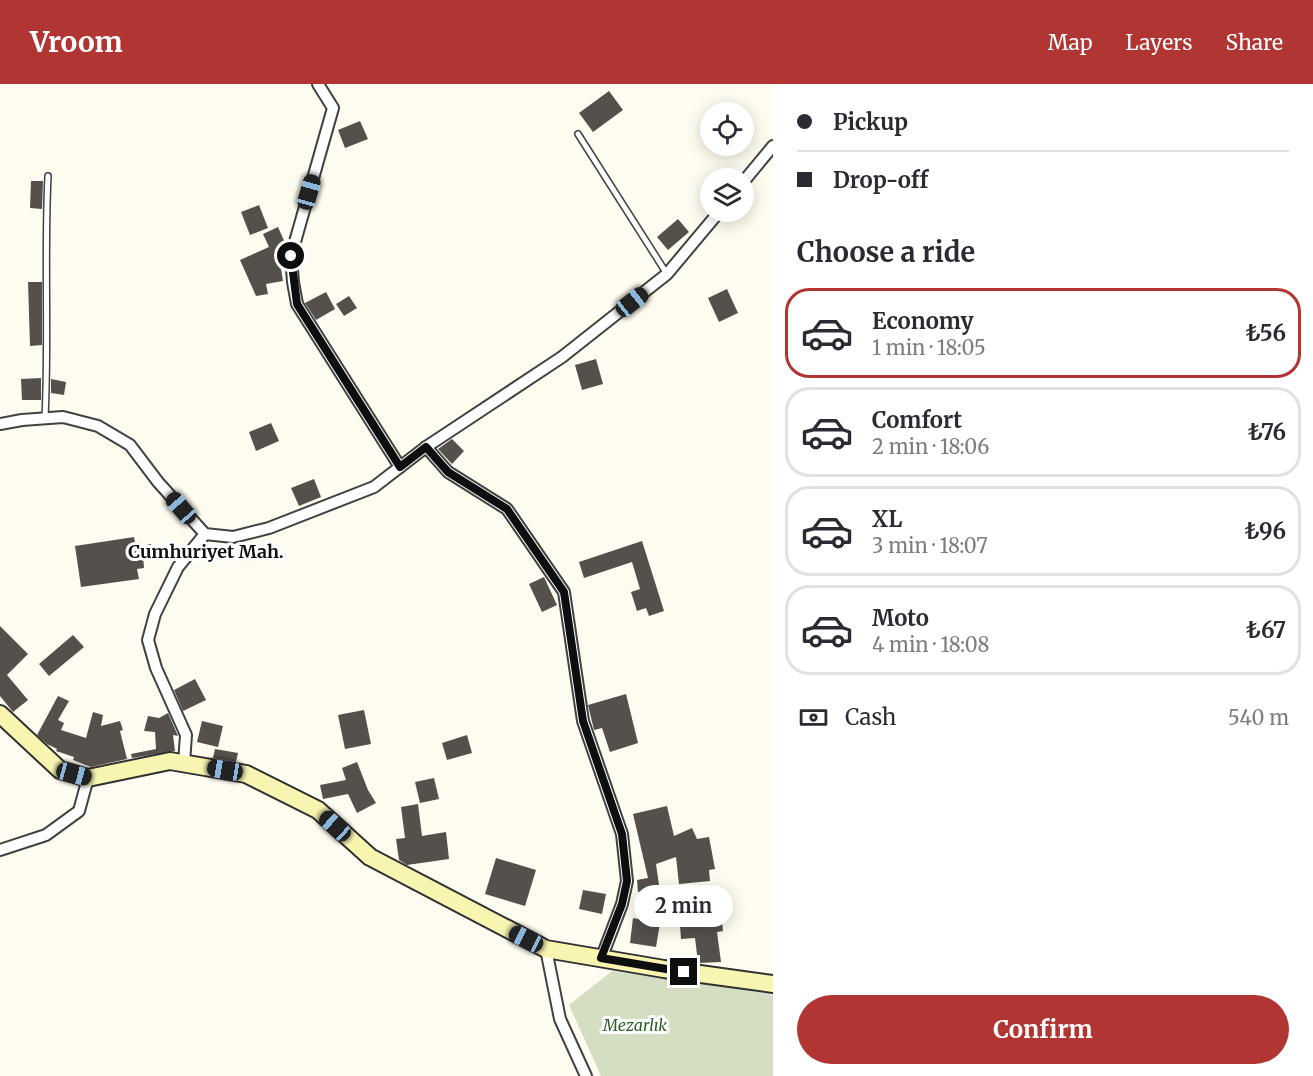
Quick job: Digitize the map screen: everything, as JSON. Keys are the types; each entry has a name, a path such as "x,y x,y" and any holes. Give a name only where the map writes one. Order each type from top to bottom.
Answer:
{"street":[{"path":"318,84 333,108 291,256 297,304 400,467"},
{"path":"754,169 773,146"},
{"path":"0,424 63,417 98,426 130,445 158,482 205,534 233,537 269,528 374,487 426,447 562,357 667,274 711,222"},
{"path":"426,447 448,472 507,509 564,592 583,721 622,834 627,881 622,904 601,958"},
{"path":"184,763 186,735 156,668 148,640 155,614 178,567 205,534"},
{"path":"0,714 60,770 88,778 170,761 246,774 318,810 370,857 546,949 773,984"},
{"path":"0,850 46,835 79,811 88,778"},
{"path":"546,949 560,1019 586,1076"}],"lane":[{"path":"578,134 667,274"},
{"path":"45,418 48,362 46,260 48,176"}],"green space":[{"name":"Mezarlık","path":"612,971 735,987 773,995 773,1076 601,1076 569,1005"}],"building":[{"path":"609,91 623,110 593,132 579,113"},
{"path":"360,121 368,139 345,148 338,130"},
{"path":"31,181 43,181 42,209 30,208"},
{"path":"259,205 268,228 250,235 241,212"},
{"path":"678,219 689,232 668,250 657,237"},
{"path":"278,227 286,245 278,250 283,281 266,284 268,294 256,296 240,260 269,247 263,234"},
{"path":"28,282 42,282 42,345 30,346"},
{"path":"727,289 738,313 719,322 708,298"},
{"path":"326,292 335,309 316,320 305,303"},
{"path":"349,296 357,308 344,316 336,304"},
{"path":"596,359 603,384 582,390 575,365"},
{"path":"41,378 41,400 22,400 21,379"},
{"path":"51,379 66,382 64,395 51,393"},
{"path":"271,423 279,441 256,451 249,432"},
{"path":"452,439 464,451 452,464 438,449"},
{"path":"314,479 321,497 299,506 291,488"},
{"path":"134,537 135,542 141,542 142,546 151,544 152,554 143,555 144,568 137,569 139,579 81,587 75,546"},
{"path":"642,541 664,611 649,616 646,608 637,611 631,592 640,589 632,562 584,578 579,562"},
{"path":"544,577 557,605 542,612 529,584"},
{"path":"0,626 28,654 7,675 28,700 13,712 0,696"},
{"path":"73,635 84,647 49,676 39,664"},
{"path":"195,679 206,700 183,711 174,690"},
{"path":"626,694 638,743 610,752 602,728 594,730 588,705"},
{"path":"58,696 69,701 58,720 64,723 61,730 86,738 93,712 103,715 101,726 120,721 123,730 120,731 127,759 91,767 73,760 74,757 56,751 57,749 37,735"},
{"path":"364,710 371,744 345,749 338,715"},
{"path":"168,713 178,736 173,735 175,751 132,758 131,754 156,749 155,732 144,731 148,716 159,718"},
{"path":"202,721 223,726 218,747 197,742"},
{"path":"467,735 472,753 447,760 442,743"},
{"path":"215,749 238,753 236,762 213,758"},
{"path":"357,762 376,803 357,813 348,794 323,799 320,785 346,780 342,768"},
{"path":"434,778 439,799 420,803 415,782"},
{"path":"418,804 422,836 446,832 449,859 407,865 399,860 396,839 405,838 401,807"},
{"path":"667,806 674,836 692,828 697,839 709,837 715,869 709,870 710,881 679,884 676,857 656,864 659,885 651,886 652,890 638,892 637,880 648,878 633,814"},
{"path":"496,858 536,870 525,906 485,894"},
{"path":"583,890 606,894 602,914 579,909"},
{"path":"716,899 723,931 717,932 721,962 698,963 695,938 681,939 680,926 693,925 690,902"},
{"path":"633,918 660,923 656,947 630,943"}],"district":[{"name":"Cumhuriyet Mah.","path":"206,551"}],"route":[{"path":"291,256 297,304 400,467 426,447 448,472 507,509 564,592 583,721 622,834 627,881 622,904 601,958 684,972"}]}
